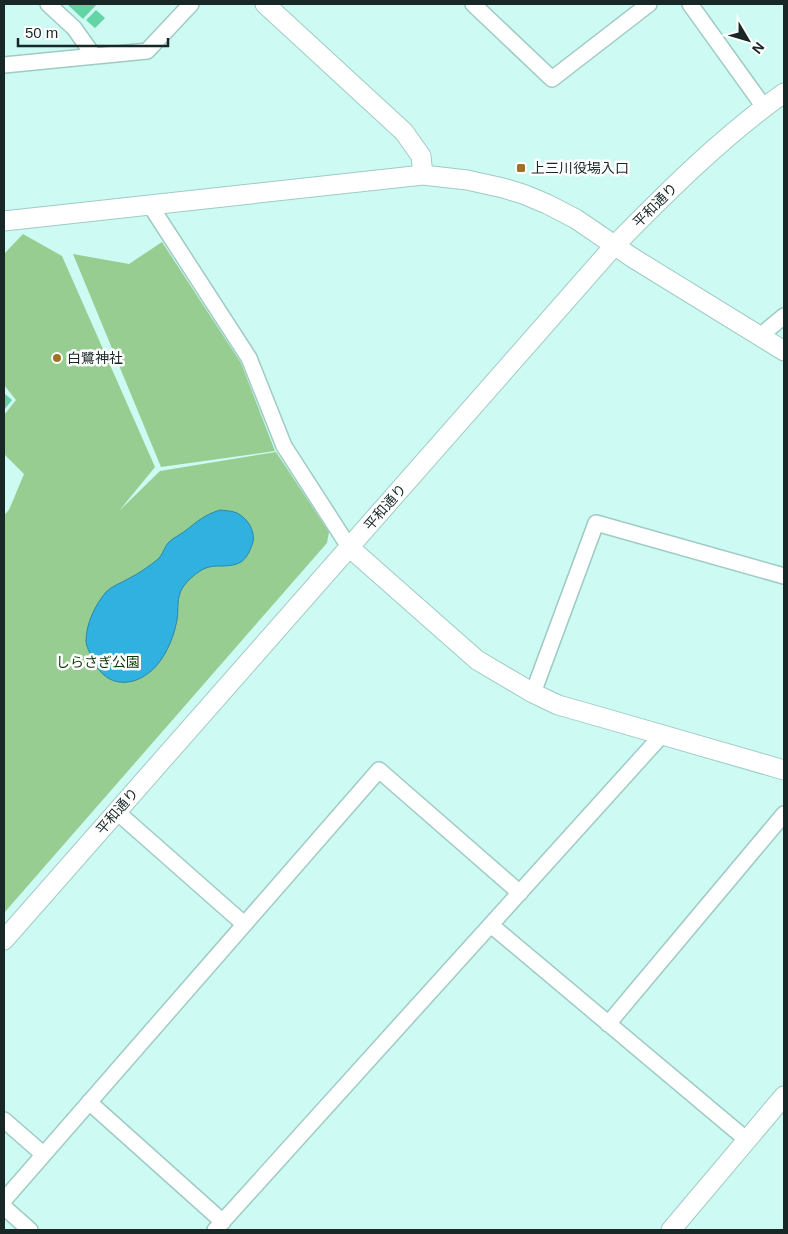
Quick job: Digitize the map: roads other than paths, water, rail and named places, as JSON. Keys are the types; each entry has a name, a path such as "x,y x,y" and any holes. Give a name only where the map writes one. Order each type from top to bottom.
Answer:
{"street":[{"path":"48,4 74,28 94,56"},
{"path":"4,65 147,50 191,4"},
{"path":"264,4 404,132 421,156 423,175"},
{"path":"474,4 552,79 649,4"},
{"path":"690,4 764,107"},
{"name":"平和通り","path":"4,940 614,246 685,176 764,107 784,93"},
{"path":"4,221 423,175 467,180 523,194 576,219 614,246 784,351"},
{"path":"150,205 249,358 284,446 349,547 477,660 533,693 558,705 784,770"},
{"path":"760,336 784,316"},
{"path":"533,693 596,522 784,576"},
{"path":"89,1102 219,1226 662,735"},
{"path":"4,1200 378,770 520,893"},
{"path":"117,812 244,924"},
{"path":"608,1024 784,814"},
{"path":"491,925 747,1140"},
{"path":"671,1230 784,1096"},
{"path":"4,1120 43,1154"},
{"path":"4,1207 30,1230"}],"water":[{"path":"220,510 239,514 250,526 253,532 253,542 246,558 234,565 206,568 185,584 179,595 177,620 170,643 162,659 150,672 141,678 123,682 114,681 105,676 98,669 92,658 86,641 89,621 102,597 111,588 147,568 157,560 172,539 201,519"}],"place":[{"name":"上三川役場入口","path":"521,168"},
{"name":"白鷺神社","path":"57,358"}],"park label":[{"name":"しらさぎ公園","path":"98,662"}]}
